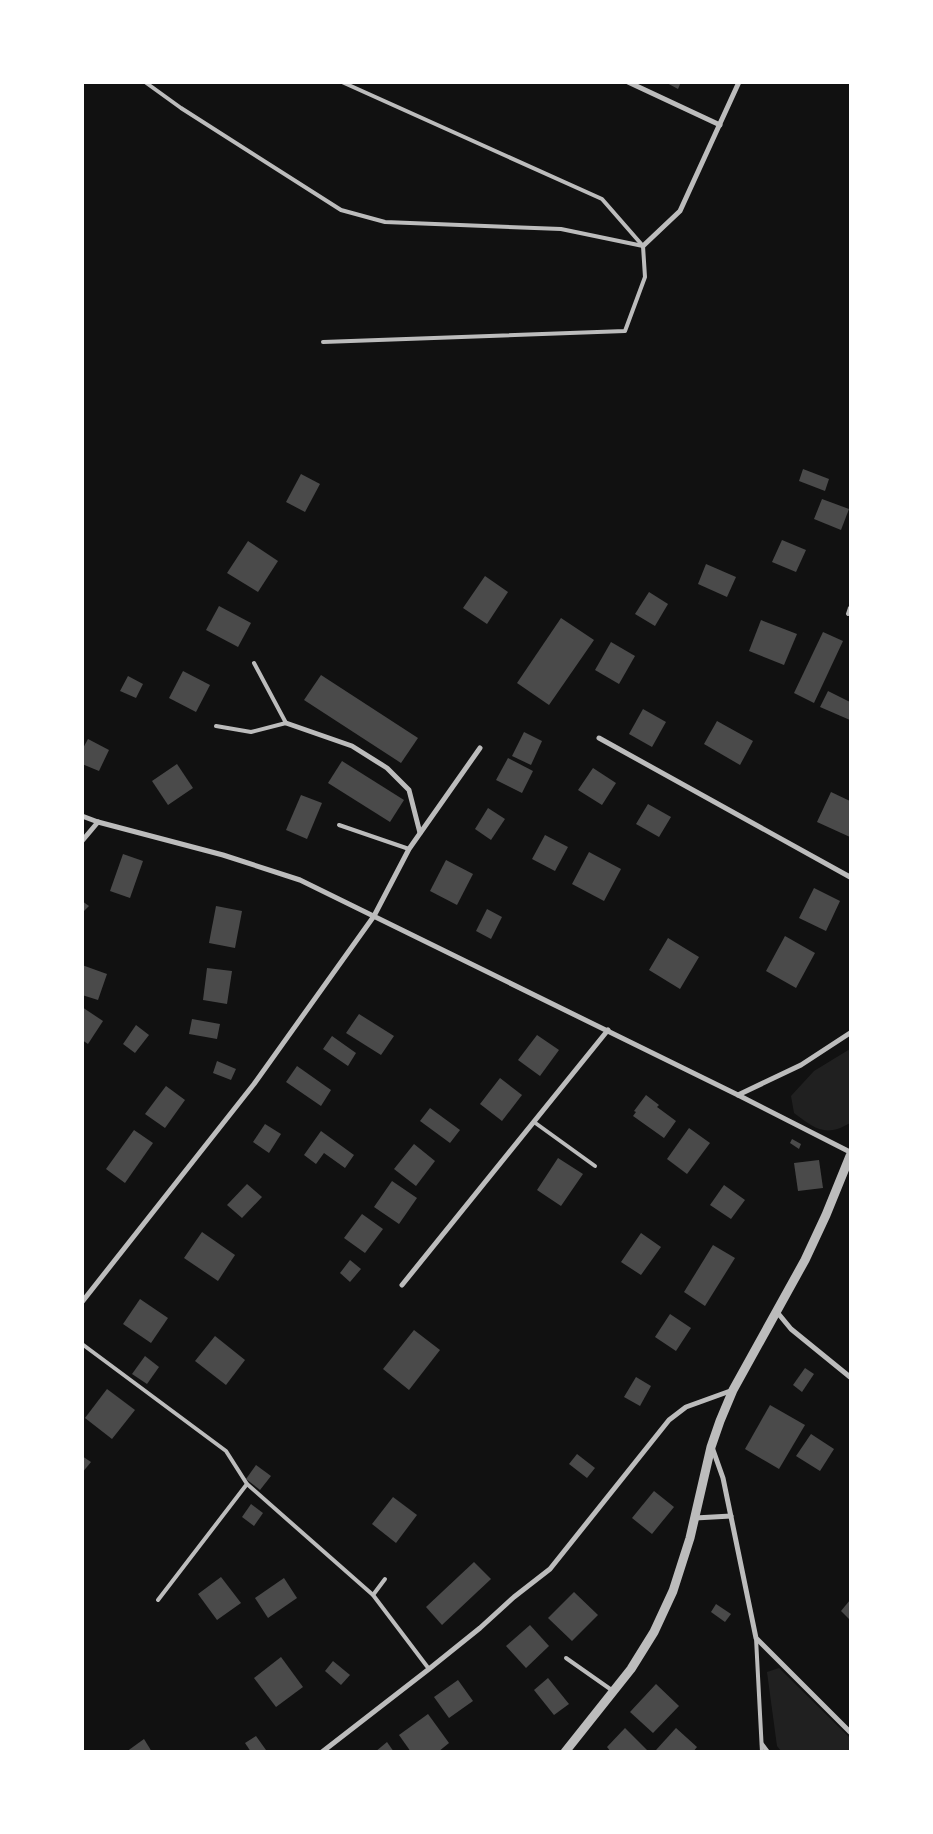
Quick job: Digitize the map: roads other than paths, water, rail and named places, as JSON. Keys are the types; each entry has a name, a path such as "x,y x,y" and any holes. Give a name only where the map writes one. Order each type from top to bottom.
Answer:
{"street":[{"path":"628,82 720,124"},
{"path":"643,246 680,211 739,82"},
{"path":"286,722 352,746 387,768 409,790 420,833"},
{"path":"599,738 850,877"},
{"path":"82,1302 254,1084 374,916 409,849 480,748"},
{"path":"82,816 98,822 223,855 300,880 608,1030 850,1154 809,1251 733,1390 711,1447 690,1538 673,1591 654,1632 631,1669 564,1752"},
{"path":"82,841 98,822"},
{"path":"402,1285 608,1030"},
{"path":"738,1095 801,1064 850,1033"},
{"path":"777,1312 791,1329 850,1377"},
{"path":"322,1752 429,1669 550,1569 669,1420 686,1407 733,1390"},
{"path":"711,1447 723,1478 756,1638 850,1732"},
{"path":"695,1518 731,1516"}],"lane":[{"path":"145,82 181,108 341,210 384,222 561,229 643,246"},
{"path":"323,342 625,331 645,278 643,246 602,199 342,82"},
{"path":"848,614 850,608"},
{"path":"216,726 251,732 286,722 254,662"},
{"path":"339,825 409,849"},
{"path":"534,1122 595,1166"},
{"path":"82,1344 226,1451 247,1484 373,1595 429,1669"},
{"path":"158,1600 247,1484"},
{"path":"373,1595 385,1580"},
{"path":"756,1638 762,1752"},
{"path":"566,1658 613,1691"},
{"path":"762,1744 768,1752"}]}
